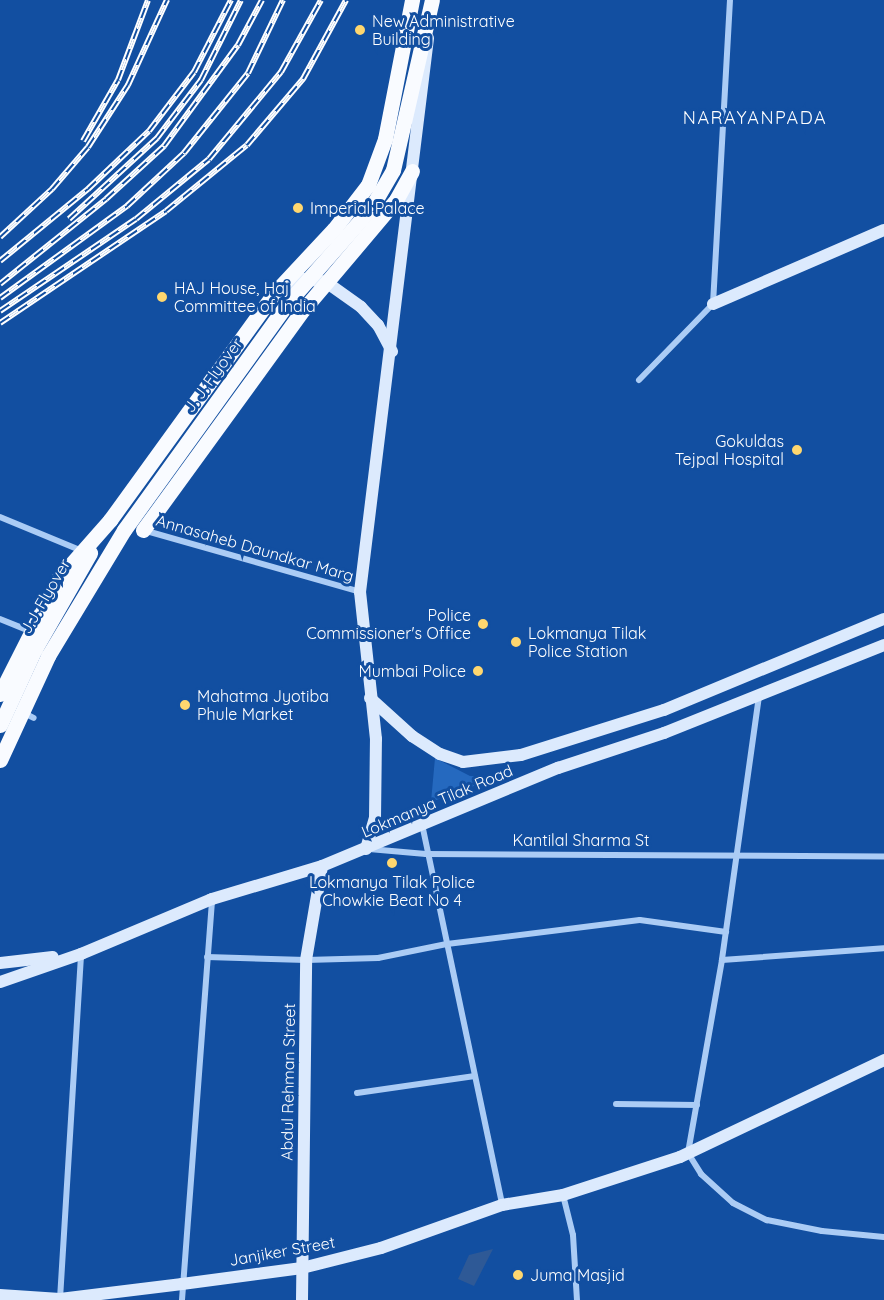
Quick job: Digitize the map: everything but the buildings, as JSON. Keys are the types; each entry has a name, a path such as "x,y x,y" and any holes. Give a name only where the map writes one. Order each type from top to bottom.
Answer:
{"main road":[{"path":"0,694 29,631 58,579 89,548 275,292 334,229 375,170 385,139 411,2"},
{"path":"366,849 375,818 376,739 360,592 392,352 412,171 425,88 431,4"},
{"name":"J. J. Flyover","path":"0,760 48,656 124,530 290,300 371,208 393,170 431,4"},
{"path":"143,530 326,282 383,216 412,171"},
{"path":"713,304 884,230"},
{"path":"275,292 303,279 326,282 361,307 378,325 392,352"},
{"name":"J.J. Flyover","path":"0,725 35,649 89,548"},
{"name":"Lokmanya Tilak Road","path":"370,698 412,736 440,754 463,762 521,755 664,710 884,619"},
{"name":"Lokmanya Tilak Road","path":"0,982 81,954 212,899 321,866 366,849 421,822 570,764 664,733 760,692 884,645"},
{"name":"Abdul Rehman Street","path":"302,1300 306,960 321,866"},
{"path":"0,963 81,954"},
{"name":"Janjiker Street","path":"0,1295 60,1300 302,1268 381,1248 502,1205 563,1195 688,1153 884,1060"}],"street":[{"path":"639,381 713,304 730,0"},
{"path":"0,517 89,548"},
{"name":"Annasaheb Daundkar Marg","path":"143,530 360,592"},
{"path":"0,619 29,631"},
{"path":"760,692 722,960 688,1153 701,1174 733,1203 767,1220 822,1231 884,1237"},
{"path":"0,701 34,718"},
{"path":"421,822 502,1205"},
{"name":"Kantilal Sharma St","path":"366,849 426,854 884,856"},
{"path":"182,1300 212,899"},
{"path":"207,957 306,960 378,958 447,944 640,920 726,932"},
{"path":"722,960 884,948"},
{"path":"60,1300 81,954"},
{"path":"357,1093 475,1076"},
{"path":"616,1104 697,1105"},
{"path":"563,1195 573,1235 577,1300"}],"shaded area":[{"path":"435,758 470,776 498,777 431,802"},
{"path":"493,1249 474,1286 458,1279 469,1255"}],"railway":[{"path":"83,141 118,80 148,0"},
{"path":"0,237 52,189 88,147 128,85 167,0"},
{"path":"0,261 88,189 149,131 194,72 231,0"},
{"path":"69,219 157,138 201,80 241,0"},
{"path":"0,284 106,199 164,146 238,45 262,0"},
{"path":"0,298 127,206 184,153 248,73 283,0"},
{"path":"0,311 136,219 209,159 281,72 321,0"},
{"path":"0,323 166,211 247,145 303,79 346,0"}],"place":[{"name":"New Administrative Building","path":"360,30"},
{"name":"Imperial Palace","path":"298,208"},
{"name":"HAJ House, Haj Committee of India","path":"162,297"},
{"name":"Gokuldas Tejpal Hospital","path":"797,450"},
{"name":"Police Commissioner's Office","path":"483,624"},
{"name":"Lokmanya Tilak Police Station","path":"516,642"},
{"name":"Mumbai Police","path":"478,671"},
{"name":"Mahatma Jyotiba Phule Market","path":"185,705"},
{"name":"Lokmanya Tilak Police Chowkie Beat No 4","path":"392,863"},
{"name":"Juma Masjid","path":"518,1275"}],"district":[{"name":"NARAYANPADA","path":"755,118"}]}
